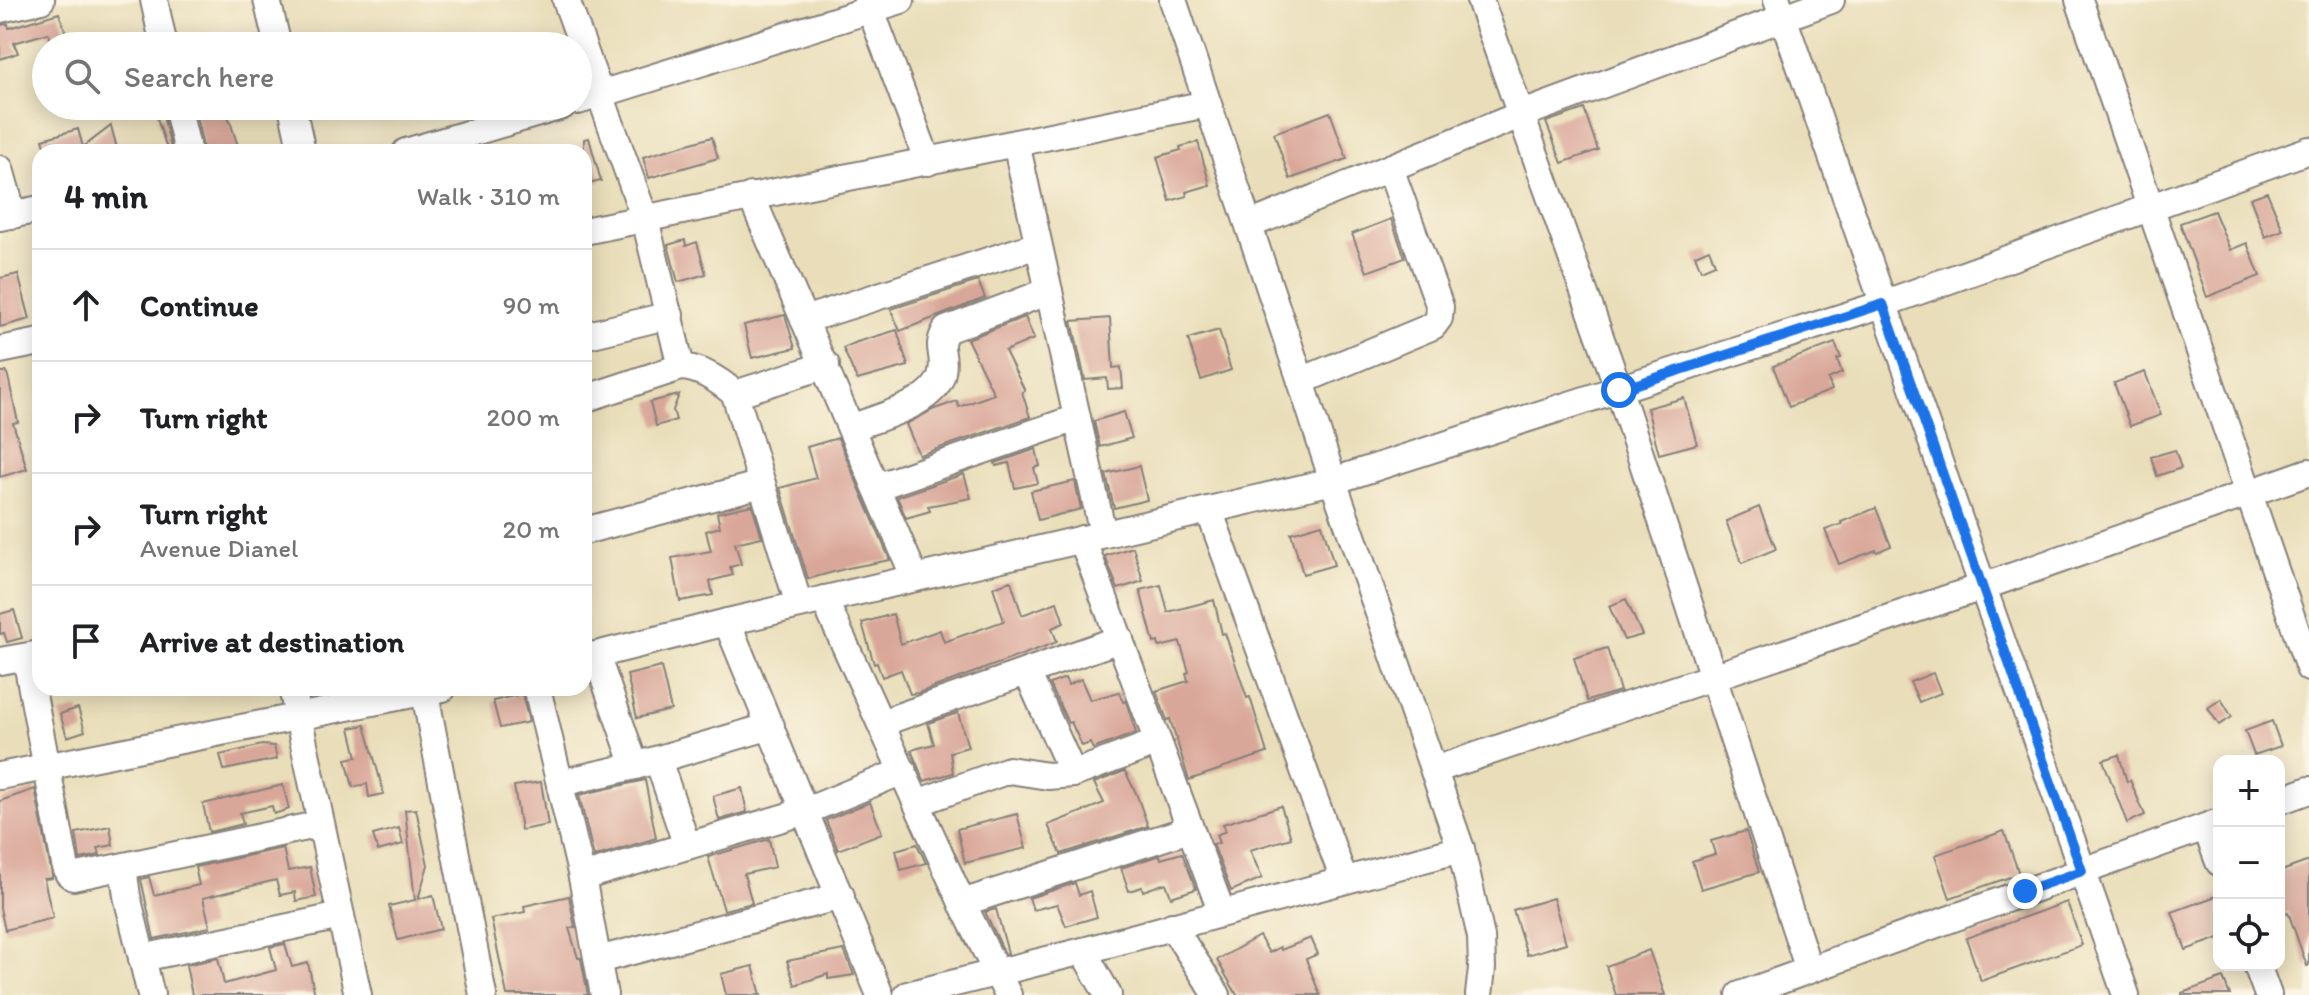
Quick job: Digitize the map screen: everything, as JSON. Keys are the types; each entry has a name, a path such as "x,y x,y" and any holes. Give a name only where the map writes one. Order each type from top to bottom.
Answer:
{"street":[{"path":"0,9 41,0"},
{"path":"154,0 161,32"},
{"path":"267,0 275,32"},
{"path":"566,0 574,32"},
{"path":"592,97 869,4 901,0"},
{"path":"1173,0 1333,481 1461,849 1481,937 1479,995"},
{"path":"1480,0 1619,390 1809,970"},
{"path":"1249,225 1780,8 1831,0"},
{"path":"2079,0 2309,668"},
{"path":"869,4 928,162"},
{"path":"1780,8 2126,995"},
{"path":"592,104 645,219 681,367"},
{"path":"592,229 1207,104"},
{"path":"180,120 186,144"},
{"path":"295,120 300,144"},
{"path":"433,144 515,120"},
{"path":"1016,143 1077,418 1093,536 1120,639 1222,913"},
{"path":"592,656 1333,481 1883,304 2309,150"},
{"path":"1301,381 1433,326 1439,318 1440,307 1390,168"},
{"path":"0,169 7,216 32,211"},
{"path":"751,196 915,578"},
{"path":"804,320 1038,245"},
{"path":"851,428 924,399 937,387 943,366 940,340 946,330 1049,291"},
{"path":"592,334 670,315"},
{"path":"0,350 32,344"},
{"path":"735,394 826,365"},
{"path":"592,396 681,367 691,367 708,375 735,394 762,484 812,602 881,723 1002,984"},
{"path":"876,487 1077,418"},
{"path":"1434,770 1982,587 2309,472"},
{"path":"592,529 762,484"},
{"path":"1209,510 1344,880"},
{"path":"727,622 880,995"},
{"path":"881,723 1120,639"},
{"path":"0,661 32,656"},
{"path":"592,660 687,846"},
{"path":"1027,672 1073,774"},
{"path":"38,696 68,873 73,877 321,824"},
{"path":"294,696 358,995"},
{"path":"0,776 397,696"},
{"path":"431,696 483,995"},
{"path":"539,696 582,877 604,995"},
{"path":"560,783 646,763 771,726"},
{"path":"917,803 1009,770 1048,776 1073,774 1158,742"},
{"path":"582,877 806,811 903,771"},
{"path":"2285,799 2309,790"},
{"path":"1740,995 2212,824"},
{"path":"962,903 1190,829"},
{"path":"907,995 1002,984 1083,951 1461,849"},
{"path":"123,867 151,995"},
{"path":"598,960 841,896"},
{"path":"142,958 341,916"},
{"path":"1172,926 1217,995"},
{"path":"1083,951 1108,995"},
{"path":"2259,971 2268,995"}],"building":[{"path":"59,13 66,32 32,32 32,38 14,43 18,53 0,59 0,25 8,24 9,28"},
{"path":"1584,109 1598,150 1562,163 1546,122"},
{"path":"1330,112 1347,159 1290,179 1274,133"},
{"path":"158,120 164,120 170,144 165,144"},
{"path":"197,120 230,120 237,144 202,144"},
{"path":"111,126 116,144 87,144"},
{"path":"78,129 82,144 45,144 43,139"},
{"path":"712,137 718,158 649,178 643,157"},
{"path":"1198,142 1210,185 1186,192 1187,196 1170,201 1157,157"},
{"path":"592,149 601,181 592,183"},
{"path":"2267,192 2283,230 2265,237 2250,198"},
{"path":"2214,211 2230,250 2247,243 2260,276 2207,297 2180,223"},
{"path":"1391,219 1405,258 1367,272 1352,234"},
{"path":"685,240 686,246 697,242 706,274 678,282 668,245"},
{"path":"1709,249 1715,264 1701,270 1695,255"},
{"path":"18,274 30,319 0,327 0,278"},
{"path":"978,281 985,298 900,331 891,309"},
{"path":"785,315 795,348 752,358 744,325"},
{"path":"1025,317 1034,339 1005,351 1025,391 1022,392 1030,417 919,455 906,424 957,401 959,407 994,394 967,339"},
{"path":"1110,318 1113,368 1121,367 1123,388 1108,389 1107,378 1085,380 1072,321"},
{"path":"897,330 908,366 857,380 843,348"},
{"path":"1219,330 1231,370 1201,380 1188,339"},
{"path":"1835,343 1841,358 1837,359 1842,373 1828,379 1832,390 1789,407 1773,366"},
{"path":"0,372 7,372 18,422 13,423 27,469 0,477"},
{"path":"2145,372 2161,415 2130,426 2114,383"},
{"path":"679,395 673,410 676,420 656,426 650,402"},
{"path":"1684,398 1697,444 1659,454 1647,408"},
{"path":"1124,412 1132,438 1100,447 1094,421"},
{"path":"838,438 890,560 808,579 780,488 816,478 807,447"},
{"path":"1036,449 1040,466 1034,468 1038,483 1015,488 1009,463 996,466 995,463"},
{"path":"2175,450 2181,468 2157,476 2151,457"},
{"path":"1139,466 1147,500 1114,508 1106,474"},
{"path":"964,474 971,498 928,506 930,511 906,518 897,497"},
{"path":"1075,481 1081,509 1038,520 1031,491"},
{"path":"752,505 762,537 735,543 741,564 730,567 733,575 710,581 713,595 680,601 672,558 711,551 706,531 720,527 717,513"},
{"path":"1759,507 1776,549 1742,563 1726,521"},
{"path":"1876,508 1891,546 1839,564 1825,530"},
{"path":"1322,524 1334,565 1303,574 1291,533"},
{"path":"1133,547 1143,581 1118,589 1105,556"},
{"path":"1011,581 1022,615 1057,602 1064,623 1052,628 1057,642 918,693 910,694 901,670 882,677 877,663 874,664 862,623 893,614 901,644 940,630 944,642 1004,621 993,587"},
{"path":"1161,585 1168,612 1214,600 1222,634 1225,633 1247,698 1250,697 1267,753 1189,780 1170,719 1167,720 1156,691 1188,681 1186,673 1189,672 1180,642 1159,647 1158,642 1154,643 1140,590"},
{"path":"1626,599 1642,635 1624,640 1609,606"},
{"path":"14,610 22,638 7,642 4,633 0,634 0,614"},
{"path":"1607,648 1620,691 1587,701 1574,658"},
{"path":"661,667 671,710 637,718 627,675"},
{"path":"1933,673 1941,693 1919,702 1910,682"},
{"path":"1065,678 1068,685 1081,679 1090,700 1119,692 1123,702 1126,701 1136,733 1093,749 1090,743 1082,746 1050,684"},
{"path":"522,696 529,722 500,728 493,701"},
{"path":"2221,699 2232,717 2219,725 2208,708"},
{"path":"78,708 85,731 67,737 60,714"},
{"path":"958,713 968,747 950,752 953,773 924,781 911,750 934,744 928,723"},
{"path":"2272,721 2281,746 2254,755 2245,731"},
{"path":"365,725 384,794 369,797 367,784 353,787 346,759 357,757 350,728"},
{"path":"262,745 274,746 277,759 224,770 220,755"},
{"path":"2119,755 2127,782 2130,780 2145,815 2127,823 2103,760"},
{"path":"1125,771 1148,826 1061,854 1048,825 1104,803 1094,783"},
{"path":"645,780 656,838 594,857 579,795"},
{"path":"541,782 548,825 521,830 514,786"},
{"path":"283,785 289,809 274,814 272,806 240,813 243,824 209,832 203,804"},
{"path":"742,788 747,812 719,820 713,796"},
{"path":"35,789 52,875 52,878 44,879 53,918 5,930 0,908 0,801"},
{"path":"870,802 882,833 838,850 826,820"},
{"path":"1281,806 1291,838 1250,850 1262,878 1231,891 1213,844 1219,843 1216,835 1226,831 1223,824"},
{"path":"416,809 428,865 418,899 433,895 441,929 398,940 389,906 415,900 405,810"},
{"path":"1017,814 1026,848 965,863 957,829"},
{"path":"110,826 113,845 98,848 100,855 80,859 76,833"},
{"path":"399,828 403,844 378,851 373,835"},
{"path":"1746,831 1759,872 1701,889 1692,861 1715,854 1711,841"},
{"path":"2004,831 2019,874 1950,898 1935,855"},
{"path":"769,839 775,867 744,874 752,903 724,910 708,857"},
{"path":"917,844 926,863 901,870 896,850"},
{"path":"283,848 288,871 310,867 316,897 296,901 295,892 280,895 276,880 203,898 210,927 154,939 141,879 149,877 154,895 199,885 195,867"},
{"path":"1182,853 1196,889 1171,897 1166,883 1143,891 1142,887 1129,891 1121,868 1160,855 1161,859"},
{"path":"2309,861 2307,966 2288,912 2285,913 2285,870"},
{"path":"1075,883 1079,895 1090,891 1097,917 1066,926 1057,904 1033,910 1029,898"},
{"path":"569,896 575,927 569,928 578,958 581,958 588,995 507,995 491,919 525,912 524,906"},
{"path":"2213,897 2213,940 2186,950 2172,912"},
{"path":"1553,898 1566,943 1527,955 1513,910"},
{"path":"2067,902 2082,945 1981,981 1966,938"},
{"path":"996,909 1008,953 1005,954 985,912"},
{"path":"1259,936 1269,953 1311,938 1318,954 1306,959 1320,995 1237,995 1217,960"},
{"path":"285,944 292,967 308,963 315,995 192,995 186,965 218,958 224,984 276,970 270,947"},
{"path":"844,950 854,975 828,979 828,974 795,985 787,961"},
{"path":"1649,950 1665,995 1616,995 1606,966"},
{"path":"753,966 761,995 726,995 721,974"},
{"path":"2223,978 2230,995 2182,995 2182,993"}],"route":[{"path":"1619,390 1883,304 2082,871 2025,891"}]}
